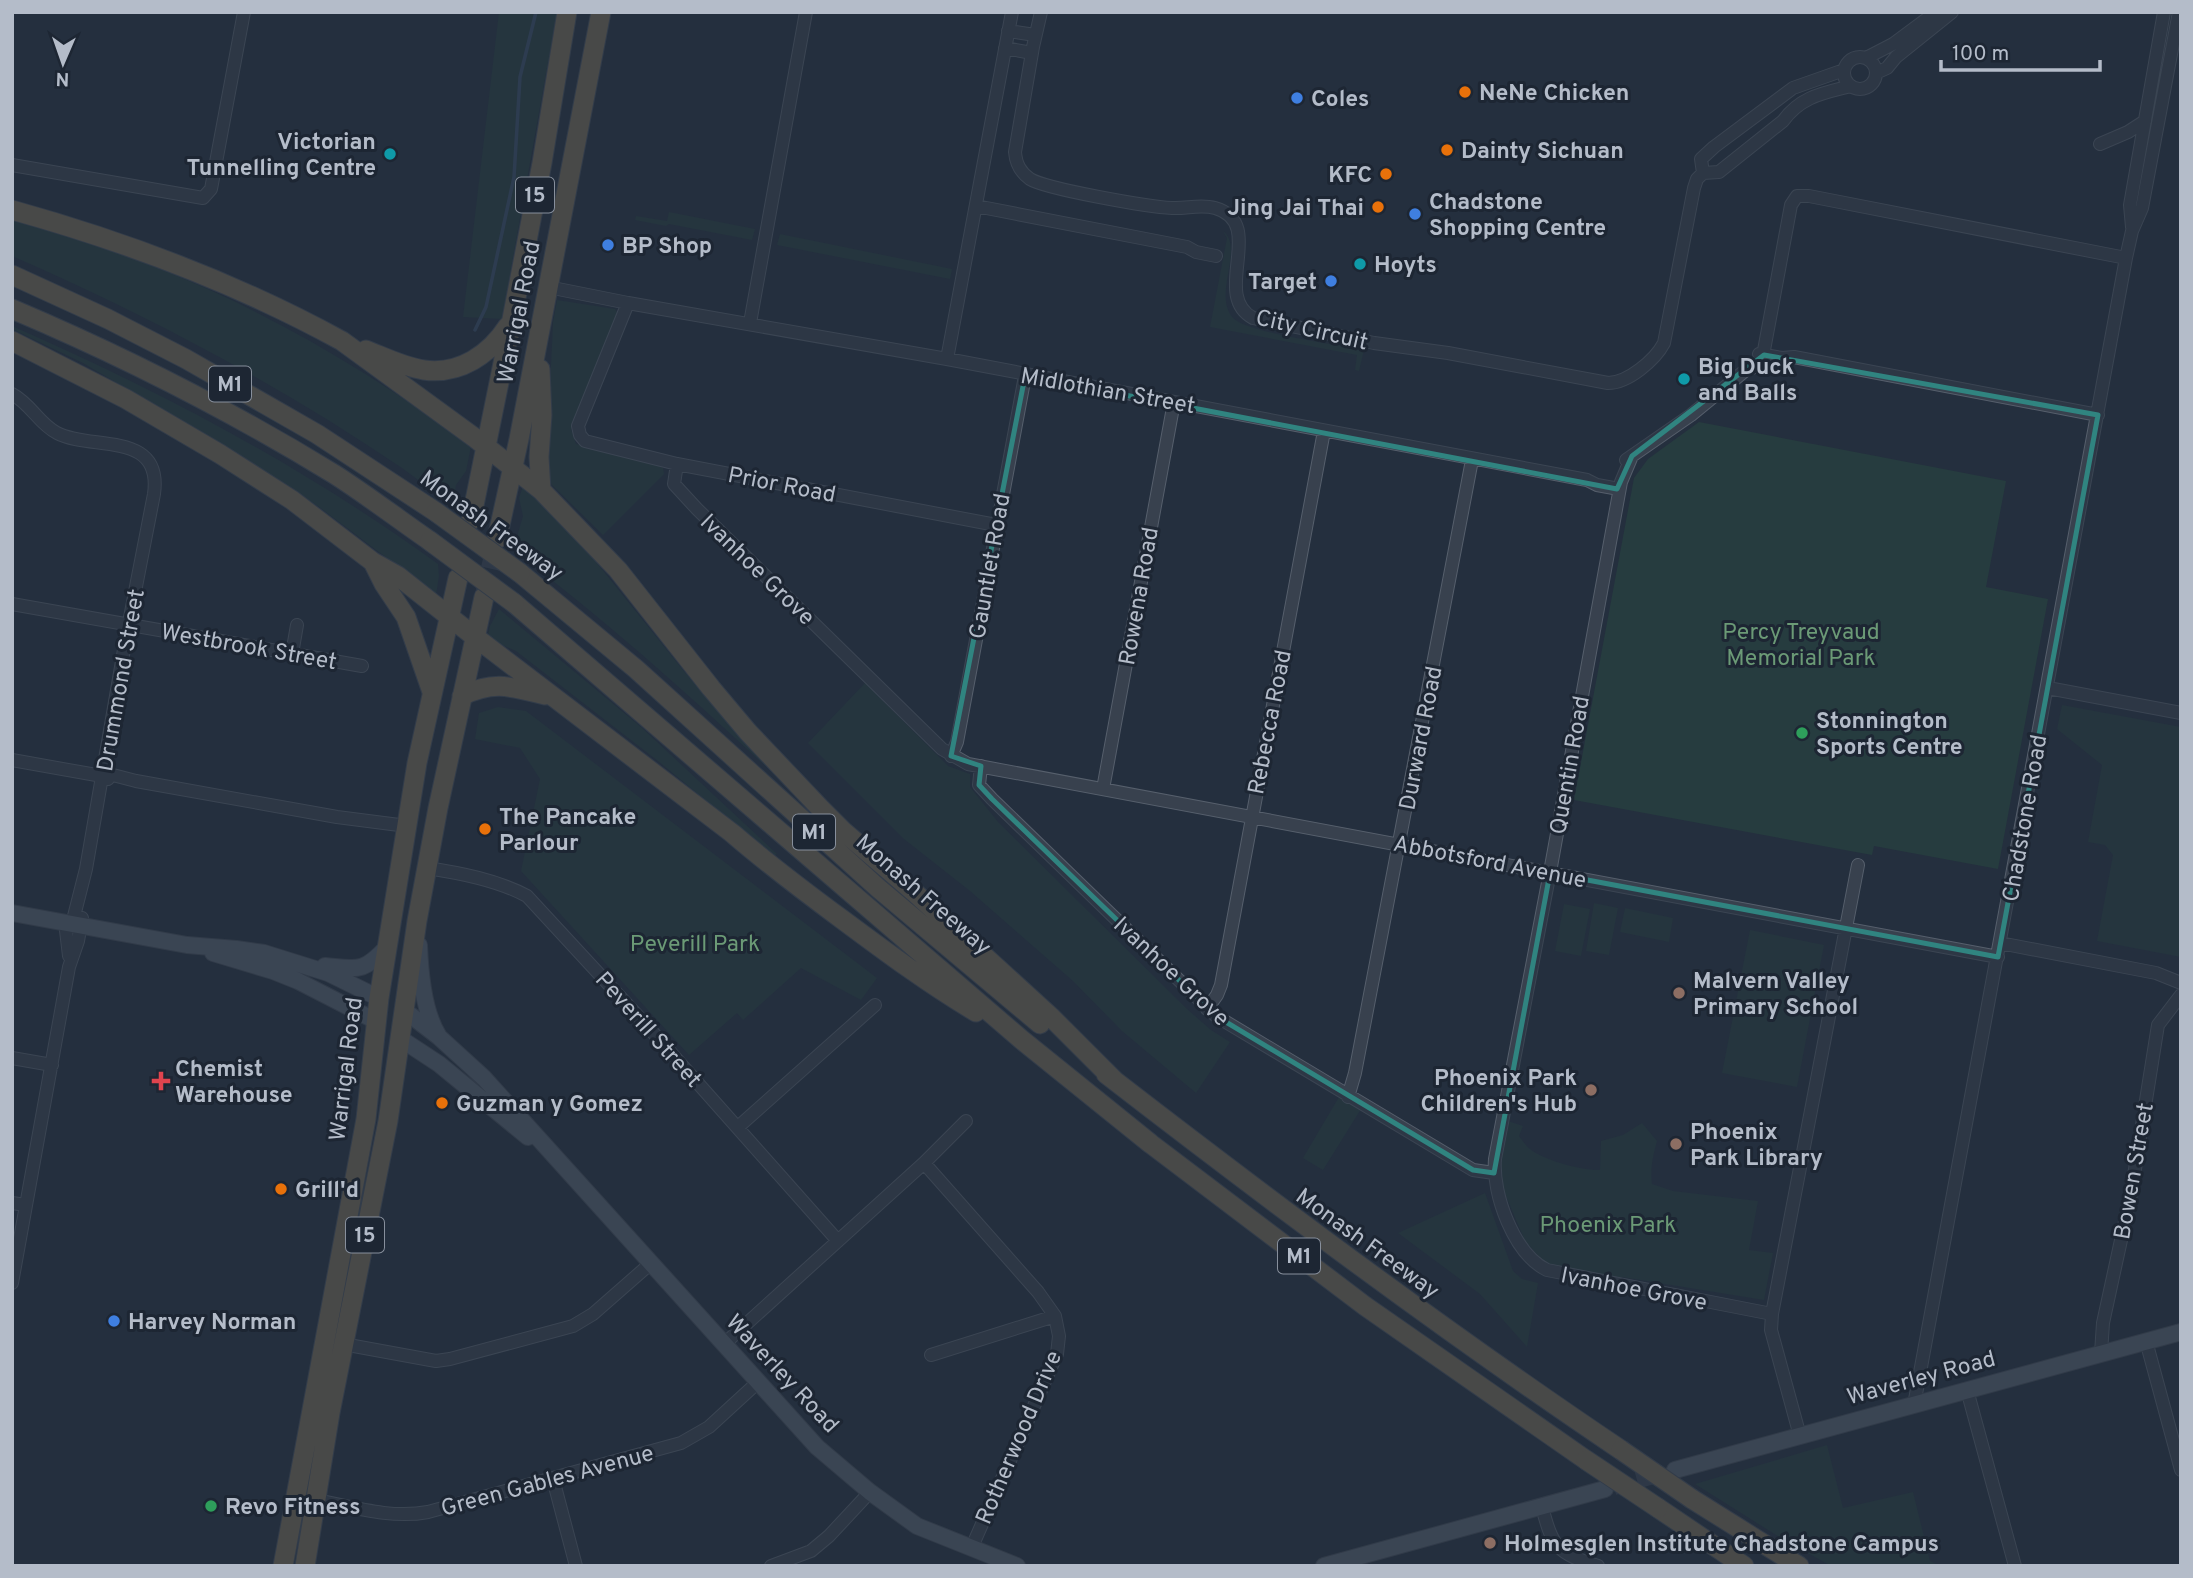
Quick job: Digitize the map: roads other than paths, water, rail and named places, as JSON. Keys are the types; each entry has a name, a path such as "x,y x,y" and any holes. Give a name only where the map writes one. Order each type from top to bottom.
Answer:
{"highway":[{"name":"Warrigal Road","path":"471,520 542,163 567,12"},
{"name":"Warrigal Road","path":"497,539 539,338 601,12"},
{"path":"12,210 74,227 187,268 264,301 342,341 423,370 448,369 483,355 500,338 512,319"},
{"name":"Monash Freeway","path":"12,275 108,319 186,359 317,434 436,512 520,573 636,669 878,888 1027,1014 1370,1275 1537,1394 1692,1499 1799,1566"},
{"name":"Monash Freeway","path":"12,309 164,379 246,424 335,475 430,541 514,603 1021,1040 1151,1144 1355,1298 1586,1460 1744,1566"},
{"path":"539,338 541,490"},
{"path":"12,341 116,394 220,454 292,500 373,562 398,576 873,943 948,995 1021,1040"},
{"path":"342,341 486,446 541,490 618,570 748,732 812,800 843,831 915,892 1051,1017 1115,1082"},
{"path":"373,562 405,617 434,685 450,671 467,673"},
{"name":"Warrigal Road","path":"283,1566 366,1119 379,998 417,763 457,578"},
{"name":"Warrigal Road","path":"305,1566 343,1344 388,1121 427,867 484,597"},
{"path":"462,696 479,687 494,685 554,698"},
{"name":"Waverley Road","path":"379,998 405,1011"},
{"name":"Waverley Road","path":"376,1021 401,1039"}],"main road":[{"name":"Waverley Road","path":"12,913 187,945 298,981 376,1021"},
{"path":"418,921 420,963 431,1021 439,1037"},
{"name":"Waverley Road","path":"187,945 236,948 298,962 328,972 379,998"},
{"path":"298,962 362,968 387,947"},
{"name":"Waverley Road","path":"405,1011 439,1037 484,1078 817,1447 870,1492 917,1526 1017,1566"},
{"name":"Waverley Road","path":"401,1039 439,1064 516,1128 556,1157"},
{"name":"Waverley Road","path":"1675,1470 2181,1332"},
{"path":"1324,1566 1605,1489"}],"street":[{"path":"12,165 203,198 211,189 244,12"},
{"path":"750,323 806,12"},
{"path":"947,359 1012,12"},
{"name":"City Circuit","path":"1041,12 1015,152 1017,165 1029,178 1058,188 1158,207 1201,206 1221,210 1232,220 1237,230 1240,258 1236,296 1239,306 1249,316 1276,325 1374,344 1448,353 1613,384 1624,381 1652,360 1664,343 1694,188 1703,173 1701,159 1797,86 1844,69"},
{"path":"1866,58 1874,64 1876,73 1873,82 1860,89 1845,79 1844,69 1849,61 1866,58 1887,48 1936,12"},
{"path":"1876,73 1887,68 1896,57 1952,12"},
{"name":"Chadstone Road","path":"2132,231 2130,205 2164,12"},
{"name":"Chadstone Road","path":"1914,1405 2126,258 2141,208 2179,12"},
{"path":"1008,31 1035,35"},
{"path":"1005,48 1032,53"},
{"path":"1703,173 1719,172 1806,99 1852,86"},
{"path":"2100,144 2145,121"},
{"path":"2098,415 1794,357 1784,352 1763,353 1791,205 1797,195 2126,258"},
{"path":"976,206 1187,247 1196,252 1216,256"},
{"name":"Midlothian Street","path":"548,287 947,359 1472,460 1587,480 1598,478 1620,485"},
{"name":"Prior Road","path":"628,303 578,426 585,441 677,464 996,525"},
{"name":"Quentin Road","path":"1494,1172 1620,485 1632,456 1691,415 1747,369 1755,367 1762,361 1763,353"},
{"name":"Gauntlet Road","path":"951,756 957,742 1025,376"},
{"name":"Drummond Street","path":"12,394 58,434 133,449 143,456 152,470 155,487 82,890 84,905 73,924 69,967 12,1283"},
{"name":"Rowena Road","path":"1103,789 1174,402"},
{"name":"Rebecca Road","path":"1207,1009 1221,985 1324,431"},
{"name":"Durward Road","path":"1348,1097 1400,844 1472,460"},
{"name":"Ivanhoe Grove","path":"677,464 674,484 697,509 951,756 968,764 981,766 979,785 992,799 1207,1009 1227,1025 1473,1170 1494,1172 1499,1196 1518,1245 1539,1267 1554,1273 1772,1314"},
{"name":"Westbrook Street","path":"12,604 362,666"},
{"path":"292,654 297,625"},
{"path":"2048,688 2181,713"},
{"path":"12,760 102,776 109,774 337,817 407,826"},
{"name":"Abbotsford Avenue","path":"981,766 1846,928 2157,973 2181,983"},
{"path":"1800,1436 1771,1330 1772,1314 1858,865"},
{"name":"Peverill Street","path":"427,867 511,888 527,896 838,1241"},
{"name":"Bowen Street","path":"2101,1353 2103,1323 2131,1194 2158,1025 2181,995"},
{"path":"738,1127 875,1005"},
{"path":"12,1058 51,1065"},
{"path":"723,1345 924,1163 966,1121"},
{"name":"Rotherwood Drive","path":"924,1163 1038,1292 1055,1316 1059,1336 1057,1354 971,1549"},
{"path":"12,1203 26,1205"},
{"path":"343,1344 436,1361 450,1359 573,1326 593,1314 650,1264"},
{"path":"931,1355 1055,1316"},
{"path":"2146,1341 2181,1470"},
{"name":"Green Gables Avenue","path":"316,1500 407,1515 428,1512 553,1479 681,1443 709,1427 757,1383"},
{"path":"1967,1390 2015,1566"},
{"path":"553,1479 576,1566"},
{"path":"771,1566 811,1551 829,1536 870,1492"},
{"path":"1542,1507 1555,1545 1571,1558 1598,1566"}],"waterway":[{"path":"475,330 486,307 514,177 520,77 536,12"}],"tunnel":[{"path":"484,597 497,540"},
{"path":"1614,1487 1664,1473"}],"place":[{"name":"NeNe Chicken","path":"1465,92"},
{"name":"Coles","path":"1297,98"},
{"name":"Dainty Sichuan","path":"1447,150"},
{"name":"Victorian Tunnelling Centre","path":"390,154"},
{"name":"KFC","path":"1386,174"},
{"name":"Jing Jai Thai","path":"1378,207"},
{"name":"Chadstone Shopping Centre","path":"1415,214"},
{"name":"BP Shop","path":"608,245"},
{"name":"Hoyts","path":"1360,264"},
{"name":"Target","path":"1331,281"},
{"name":"Big Duck and Balls","path":"1684,379"},
{"name":"Stonnington Sports Centre","path":"1802,733"},
{"name":"The Pancake Parlour","path":"485,829"},
{"name":"Malvern Valley Primary School","path":"1679,993"},
{"name":"Chemist Warehouse","path":"161,1081"},
{"name":"Phoenix Park Children's Hub","path":"1591,1090"},
{"name":"Guzman y Gomez","path":"442,1103"},
{"name":"Phoenix Park Library","path":"1676,1144"},
{"name":"Grill'd","path":"281,1189"},
{"name":"Harvey Norman","path":"114,1321"},
{"name":"Revo Fitness","path":"211,1506"},
{"name":"Holmesglen Institute Chadstone Campus","path":"1490,1543"}],"park label":[{"name":"Percy Treyvaud Memorial Park","path":"1801,644"},
{"name":"Peverill Park","path":"695,943"},
{"name":"Phoenix Park","path":"1608,1224"}]}
